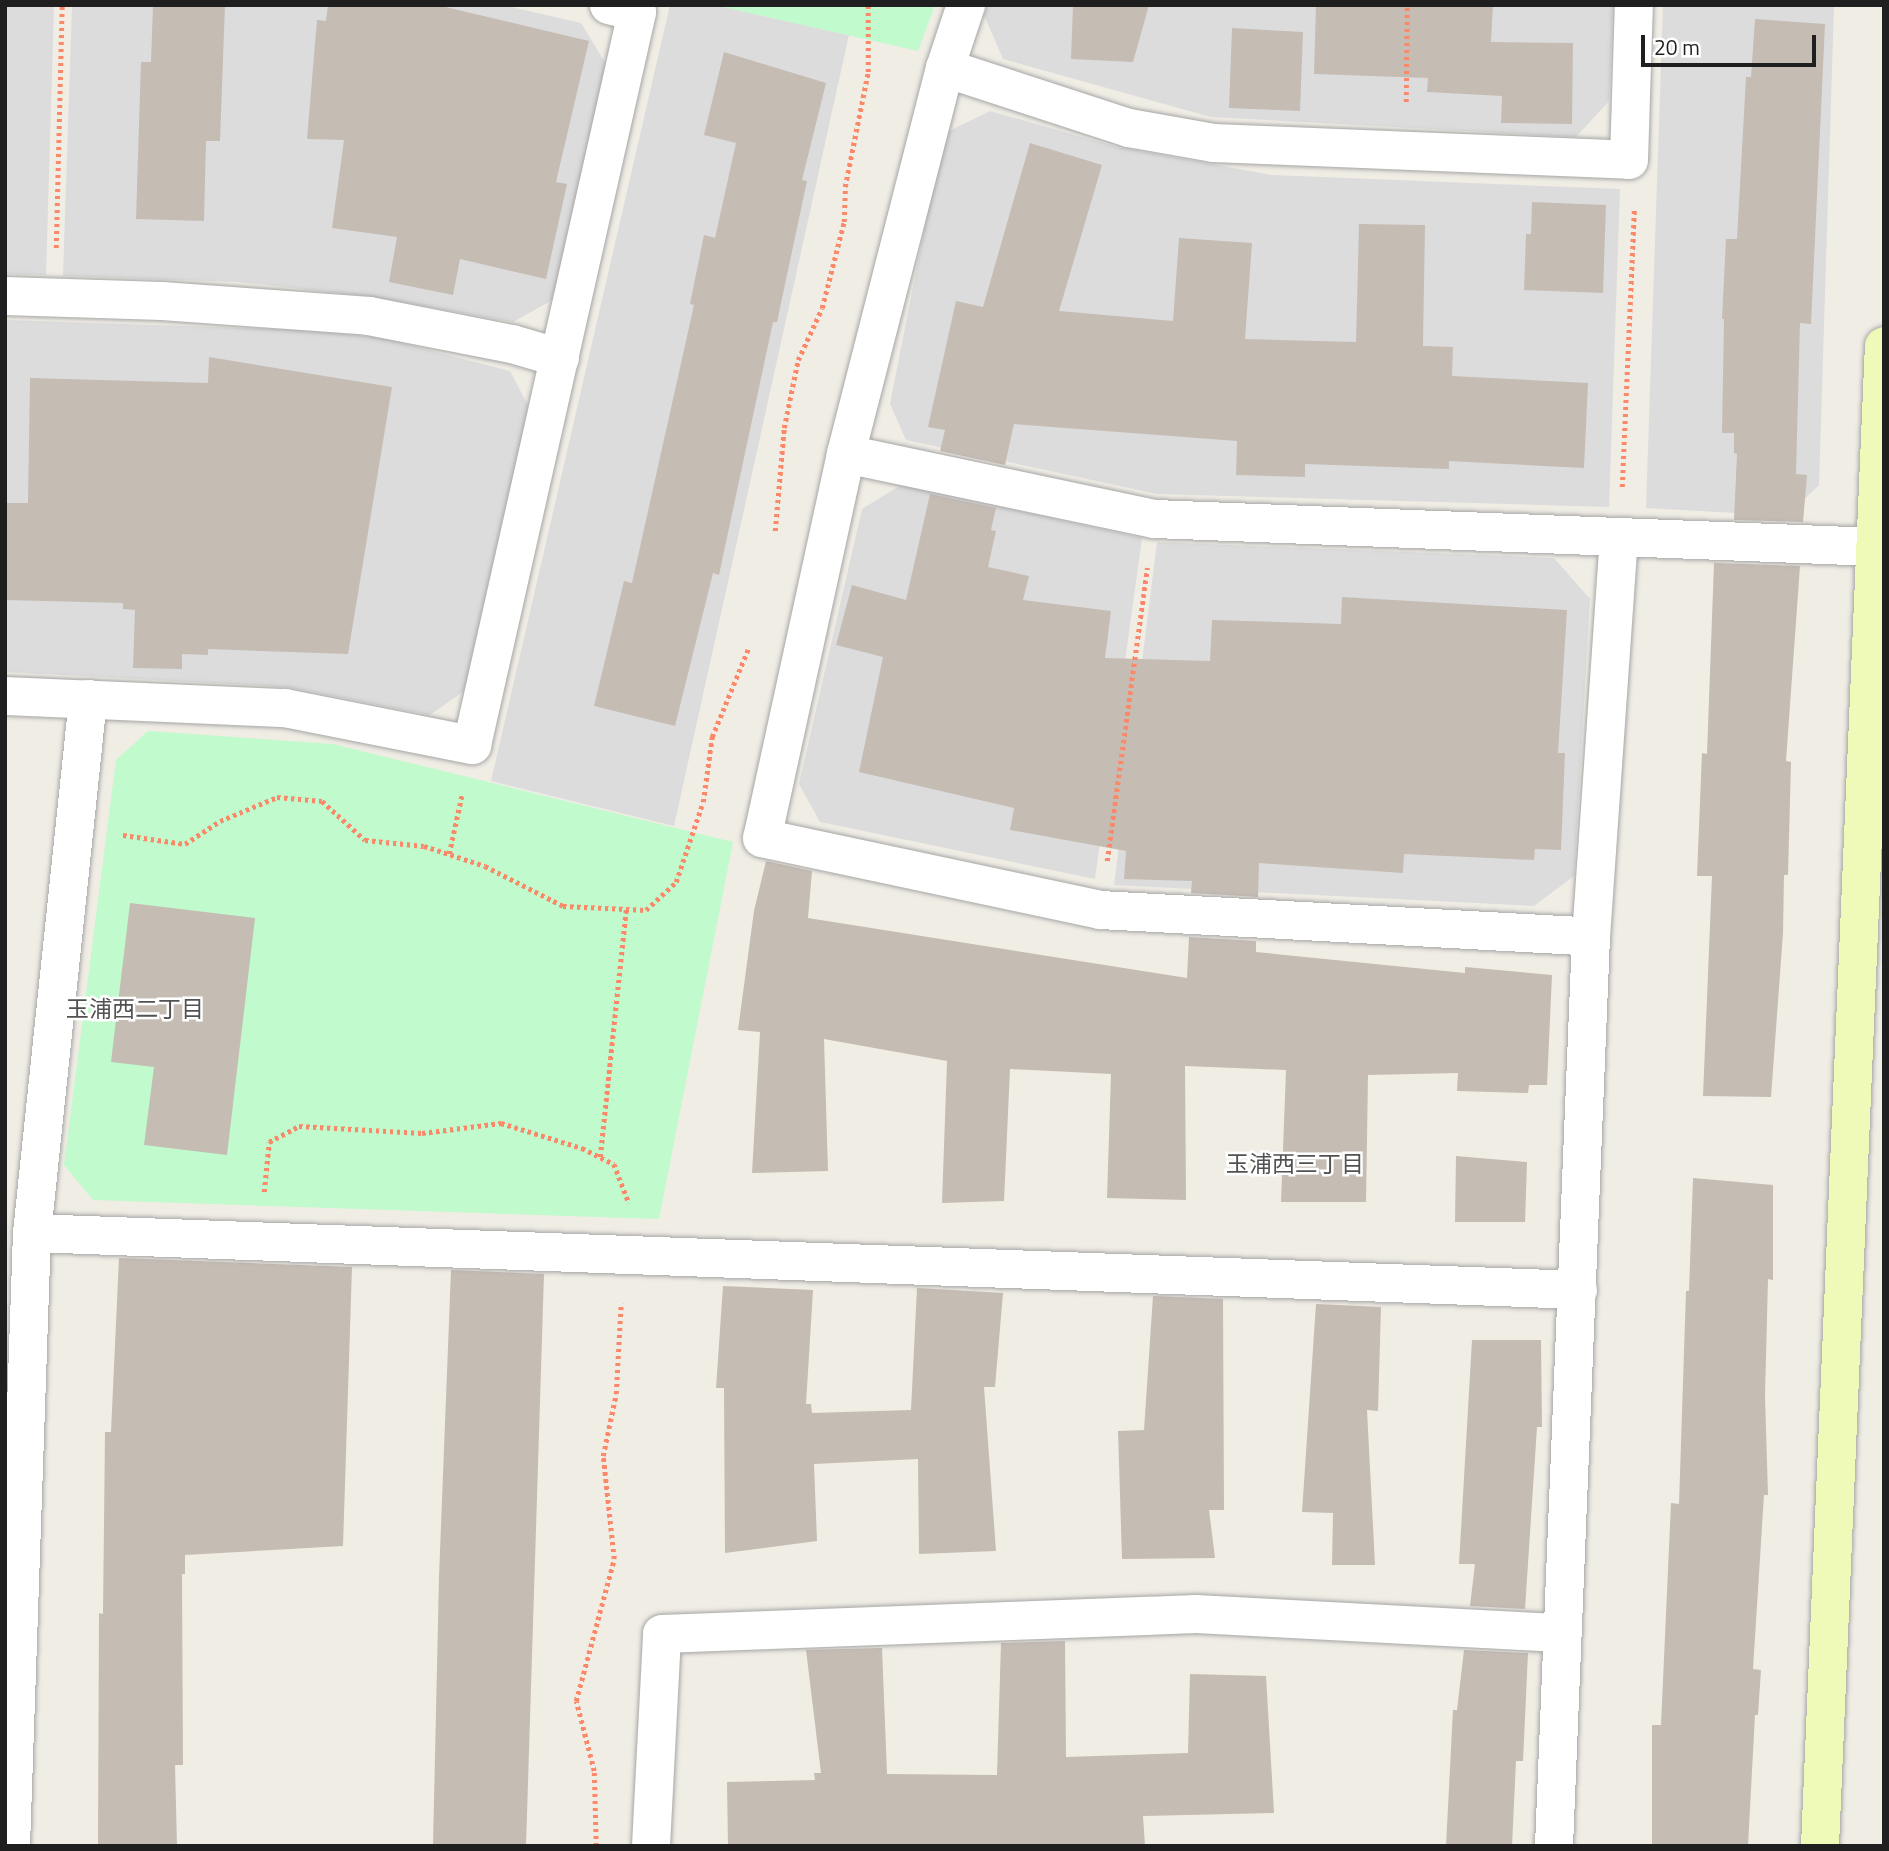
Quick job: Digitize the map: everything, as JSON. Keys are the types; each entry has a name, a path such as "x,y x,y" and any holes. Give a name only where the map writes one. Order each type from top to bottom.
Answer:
{"street":[{"path":"5,696 285,708 472,745 638,12 609,5"},
{"path":"966,5 945,68 846,454 762,838 1100,910 1591,937"},
{"path":"945,68 1129,128 1190,138 1273,147 1405,149 1629,160 1634,5"},
{"path":"5,296 162,301 369,316 512,344 560,358"},
{"path":"1820,1846 1884,346"},
{"path":"846,454 1154,519 1875,547"},
{"path":"1554,1846 1591,937 1619,537"},
{"path":"11,1846 32,1233 88,699"},
{"path":"32,1233 1578,1290"},
{"path":"651,1846 662,1634 1196,1614 1562,1633"}],"path":[{"path":"55,298 62,5"},
{"path":"774,537 784,428 798,360 822,308 844,222 845,187 868,72 868,5"},
{"path":"1405,149 1407,5"},
{"path":"1619,537 1635,190 1629,160"},
{"path":"1100,910 1154,519"},
{"path":"73,828 186,844 220,821 277,797 322,801 365,840 424,846 485,866 563,906 646,910 676,882 704,802 712,737 754,634"},
{"path":"449,854 472,745"},
{"path":"600,1157 626,908"},
{"path":"596,1846 594,1771 576,1701 614,1559 603,1456"}],"shaded area":[{"path":"5,5 54,5 46,275 5,274"},
{"path":"72,5 503,5 581,23 606,64 556,298 513,322 374,297 238,282 63,276"},
{"path":"670,5 714,5 849,35 674,826 491,781"},
{"path":"988,5 1613,5 1609,101 1576,137 1211,117 1003,59 984,15"},
{"path":"1663,5 1834,5 1819,485 1787,516 1646,508"},
{"path":"990,111 1117,147 1272,175 1620,189 1609,507 1157,494 906,440 890,404 943,134"},
{"path":"5,320 304,330 382,338 510,371 529,407 464,691 430,715 287,687 5,672"},
{"path":"901,485 1142,538 1095,879 820,822 799,784 862,509"},
{"path":"1157,542 1554,558 1590,599 1574,876 1534,906 1114,885"}],"green space":[{"path":"714,5 935,5 918,51"},
{"path":"148,731 333,744 733,842 659,1219 93,1200 64,1165 116,760"}],"building":[{"path":"153,5 225,5 220,141 206,141 204,221 136,219 141,62 151,62"},
{"path":"328,5 437,5 589,41 556,182 567,184 546,279 460,259 453,295 389,282 397,237 332,228 344,140 307,139 317,20 326,21"},
{"path":"1073,5 1149,5 1133,62 1071,59"},
{"path":"1316,5 1493,5 1491,42 1573,43 1572,124 1501,123 1502,96 1427,92 1428,78 1314,74"},
{"path":"1755,19 1825,24 1811,324 1800,323 1796,474 1807,475 1803,522 1734,520 1737,454 1734,453 1734,433 1722,433 1722,319 1726,239 1737,239 1746,77 1751,77"},
{"path":"1232,28 1303,32 1300,111 1229,108"},
{"path":"724,52 826,83 802,180 807,181 777,322 773,322 719,575 713,573 675,726 594,706 624,581 632,583 694,305 690,304 704,235 715,238 736,143 704,135"},
{"path":"1030,143 1102,165 1059,311 1173,321 1179,238 1252,243 1245,339 1356,342 1359,224 1425,225 1423,346 1453,347 1452,376 1588,383 1584,468 1449,461 1449,469 1305,464 1305,477 1236,475 1237,441 1014,424 1005,465 940,451 945,430 928,427 956,301 983,307"},
{"path":"1532,202 1606,205 1603,293 1524,290 1526,234 1531,234"},
{"path":"209,357 392,387 348,654 208,649 208,655 182,654 182,669 133,668 135,610 123,609 123,603 5,600 6,503 28,503 30,378 208,383"},
{"path":"930,494 996,508 991,530 996,531 988,567 1029,576 1023,600 1111,611 1105,658 1210,661 1212,620 1341,624 1342,597 1567,610 1558,753 1565,753 1561,850 1535,849 1534,860 1404,854 1403,873 1259,863 1258,897 1191,893 1192,881 1124,879 1126,851 1010,830 1014,808 859,772 883,657 836,645 852,585 906,600"},
{"path":"1714,563 1800,566 1786,761 1791,762 1788,875 1784,875 1783,933 1771,1097 1703,1096 1712,876 1697,876 1702,753 1707,754"},
{"path":"766,861 812,871 808,918 1187,978 1189,937 1256,941 1256,952 1465,973 1465,967 1552,975 1547,1085 1529,1085 1528,1093 1457,1091 1458,1073 1368,1075 1366,1202 1281,1202 1286,1070 1185,1066 1186,1200 1107,1198 1111,1074 1010,1069 1004,1201 942,1203 947,1061 824,1039 828,1171 752,1173 760,1032 738,1030 754,911"},
{"path":"130,903 255,918 227,1155 144,1145 154,1067 111,1062"},
{"path":"1456,1156 1527,1162 1525,1222 1455,1222"},
{"path":"1693,1178 1773,1185 1773,1280 1768,1279 1765,1396 1768,1495 1764,1495 1753,1669 1761,1670 1758,1715 1755,1715 1748,1846 1652,1846 1652,1725 1661,1725 1671,1503 1679,1504 1686,1291 1689,1291"},
{"path":"119,1258 352,1267 343,1546 185,1555 185,1574 182,1574 183,1765 175,1765 177,1846 98,1846 99,1613 103,1614 105,1432 111,1432"},
{"path":"451,1270 544,1274 526,1846 433,1846 439,1577"},
{"path":"723,1286 813,1290 806,1404 811,1404 812,1413 911,1410 917,1288 1003,1293 995,1387 984,1387 996,1551 919,1554 918,1459 814,1464 817,1541 725,1553 724,1388 716,1388"},
{"path":"1153,1296 1223,1299 1224,1510 1209,1510 1215,1558 1122,1559 1118,1431 1144,1430"},
{"path":"1316,1304 1381,1307 1378,1411 1367,1410 1375,1565 1332,1565 1333,1513 1302,1512"},
{"path":"1472,1340 1541,1340 1542,1427 1537,1427 1525,1609 1470,1606 1475,1564 1459,1564"},
{"path":"1065,1641 1066,1757 1188,1753 1190,1674 1266,1676 1274,1813 1143,1816 1145,1846 728,1846 727,1782 815,1780 814,1773 821,1773 806,1650 882,1648 887,1774 997,1775 1001,1643"},
{"path":"1464,1650 1528,1653 1523,1761 1516,1761 1512,1846 1446,1846 1453,1710 1457,1710"}],"district":[{"name":"玉浦西二丁目","path":"135,1009"},
{"name":"玉浦西三丁目","path":"1295,1164"}]}
